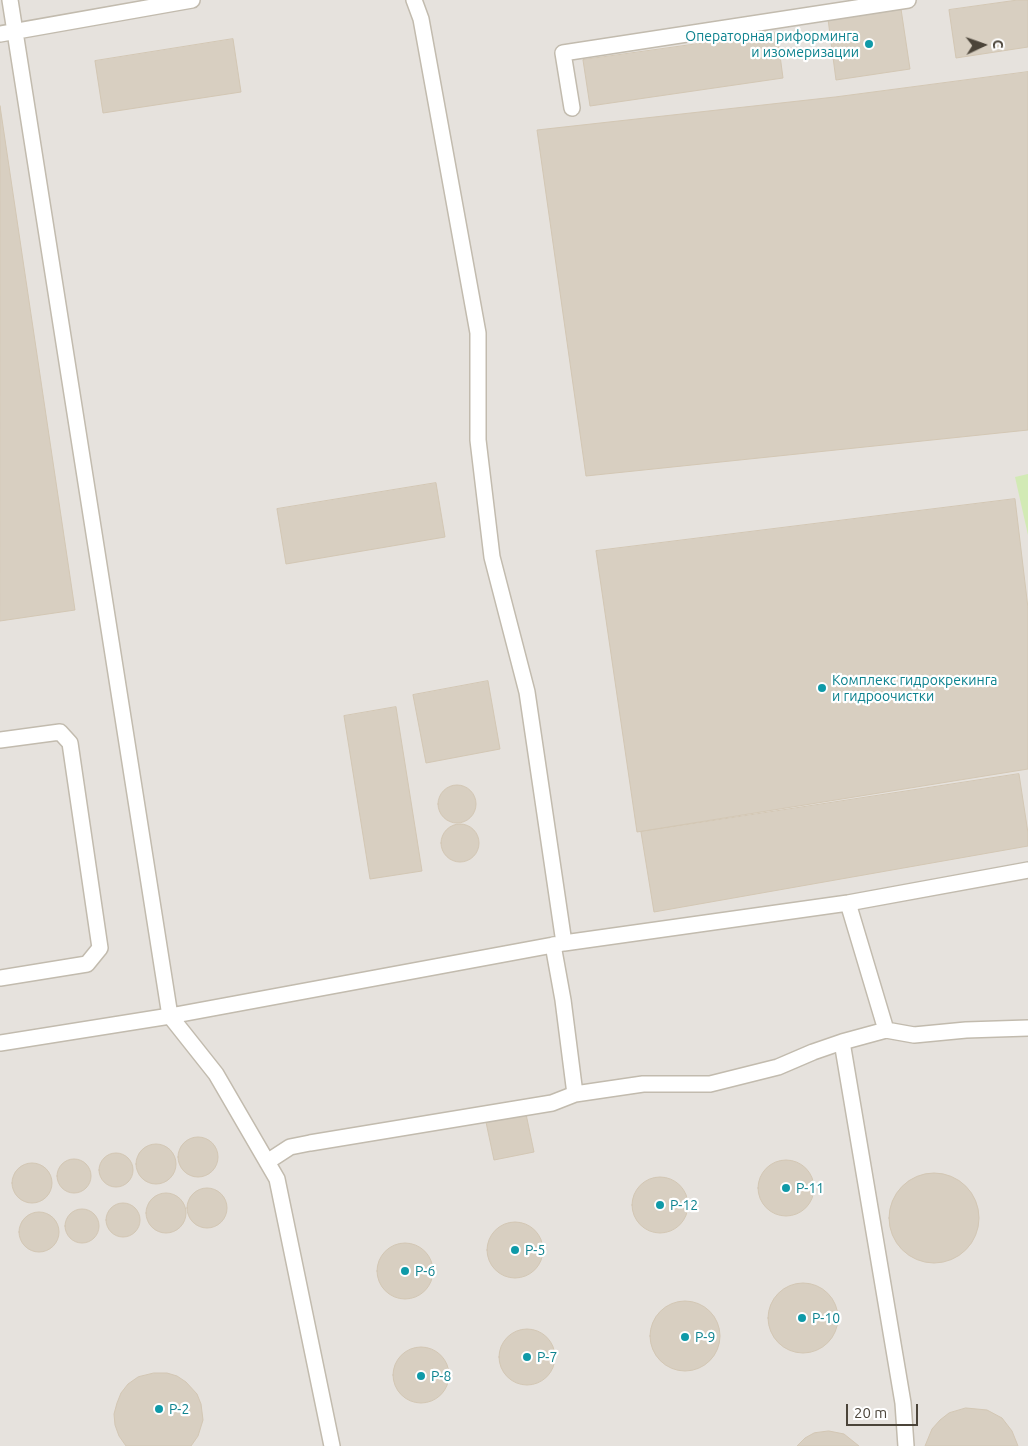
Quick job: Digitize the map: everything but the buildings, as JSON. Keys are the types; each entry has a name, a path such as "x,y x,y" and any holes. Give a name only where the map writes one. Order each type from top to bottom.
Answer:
{"lane":[{"path":"10,0 7,33 170,1016 216,1074 277,1179 332,1446"},
{"path":"7,33 192,0"},
{"path":"414,0 421,19 478,333 478,440 492,557 527,692 559,944 563,1000 575,1094"},
{"path":"572,108 564,53 908,0"},
{"path":"0,740 60,732 70,743 100,948 87,964 0,978"},
{"path":"0,1043 170,1016 559,944 848,903 1028,870"},
{"path":"848,903 886,1030"},
{"path":"267,1162 290,1147 310,1142 552,1103 575,1094 642,1084 710,1084 778,1067 842,1042 886,1030 914,1035 966,1030 1028,1028"},
{"path":"842,1042 903,1403 906,1446"}],"shaded area":[{"path":"0,0 1028,0 1028,1446 0,1446"}],"green space":[{"path":"1028,474 1028,535 1015,477"}],"place":[{"name":"Операторная риформинга и изомеризации","path":"869,44"},
{"name":"Комплекс гидрокрекинга и гидроочистки","path":"822,688"},
{"name":"Р-11","path":"786,1188"},
{"name":"Р-12","path":"660,1205"},
{"name":"Р-5","path":"515,1250"},
{"name":"Р-6","path":"405,1271"},
{"name":"Р-10","path":"802,1318"},
{"name":"Р-9","path":"685,1337"},
{"name":"Р-7","path":"527,1357"},
{"name":"Р-8","path":"421,1376"},
{"name":"Р-2","path":"159,1409"}]}
